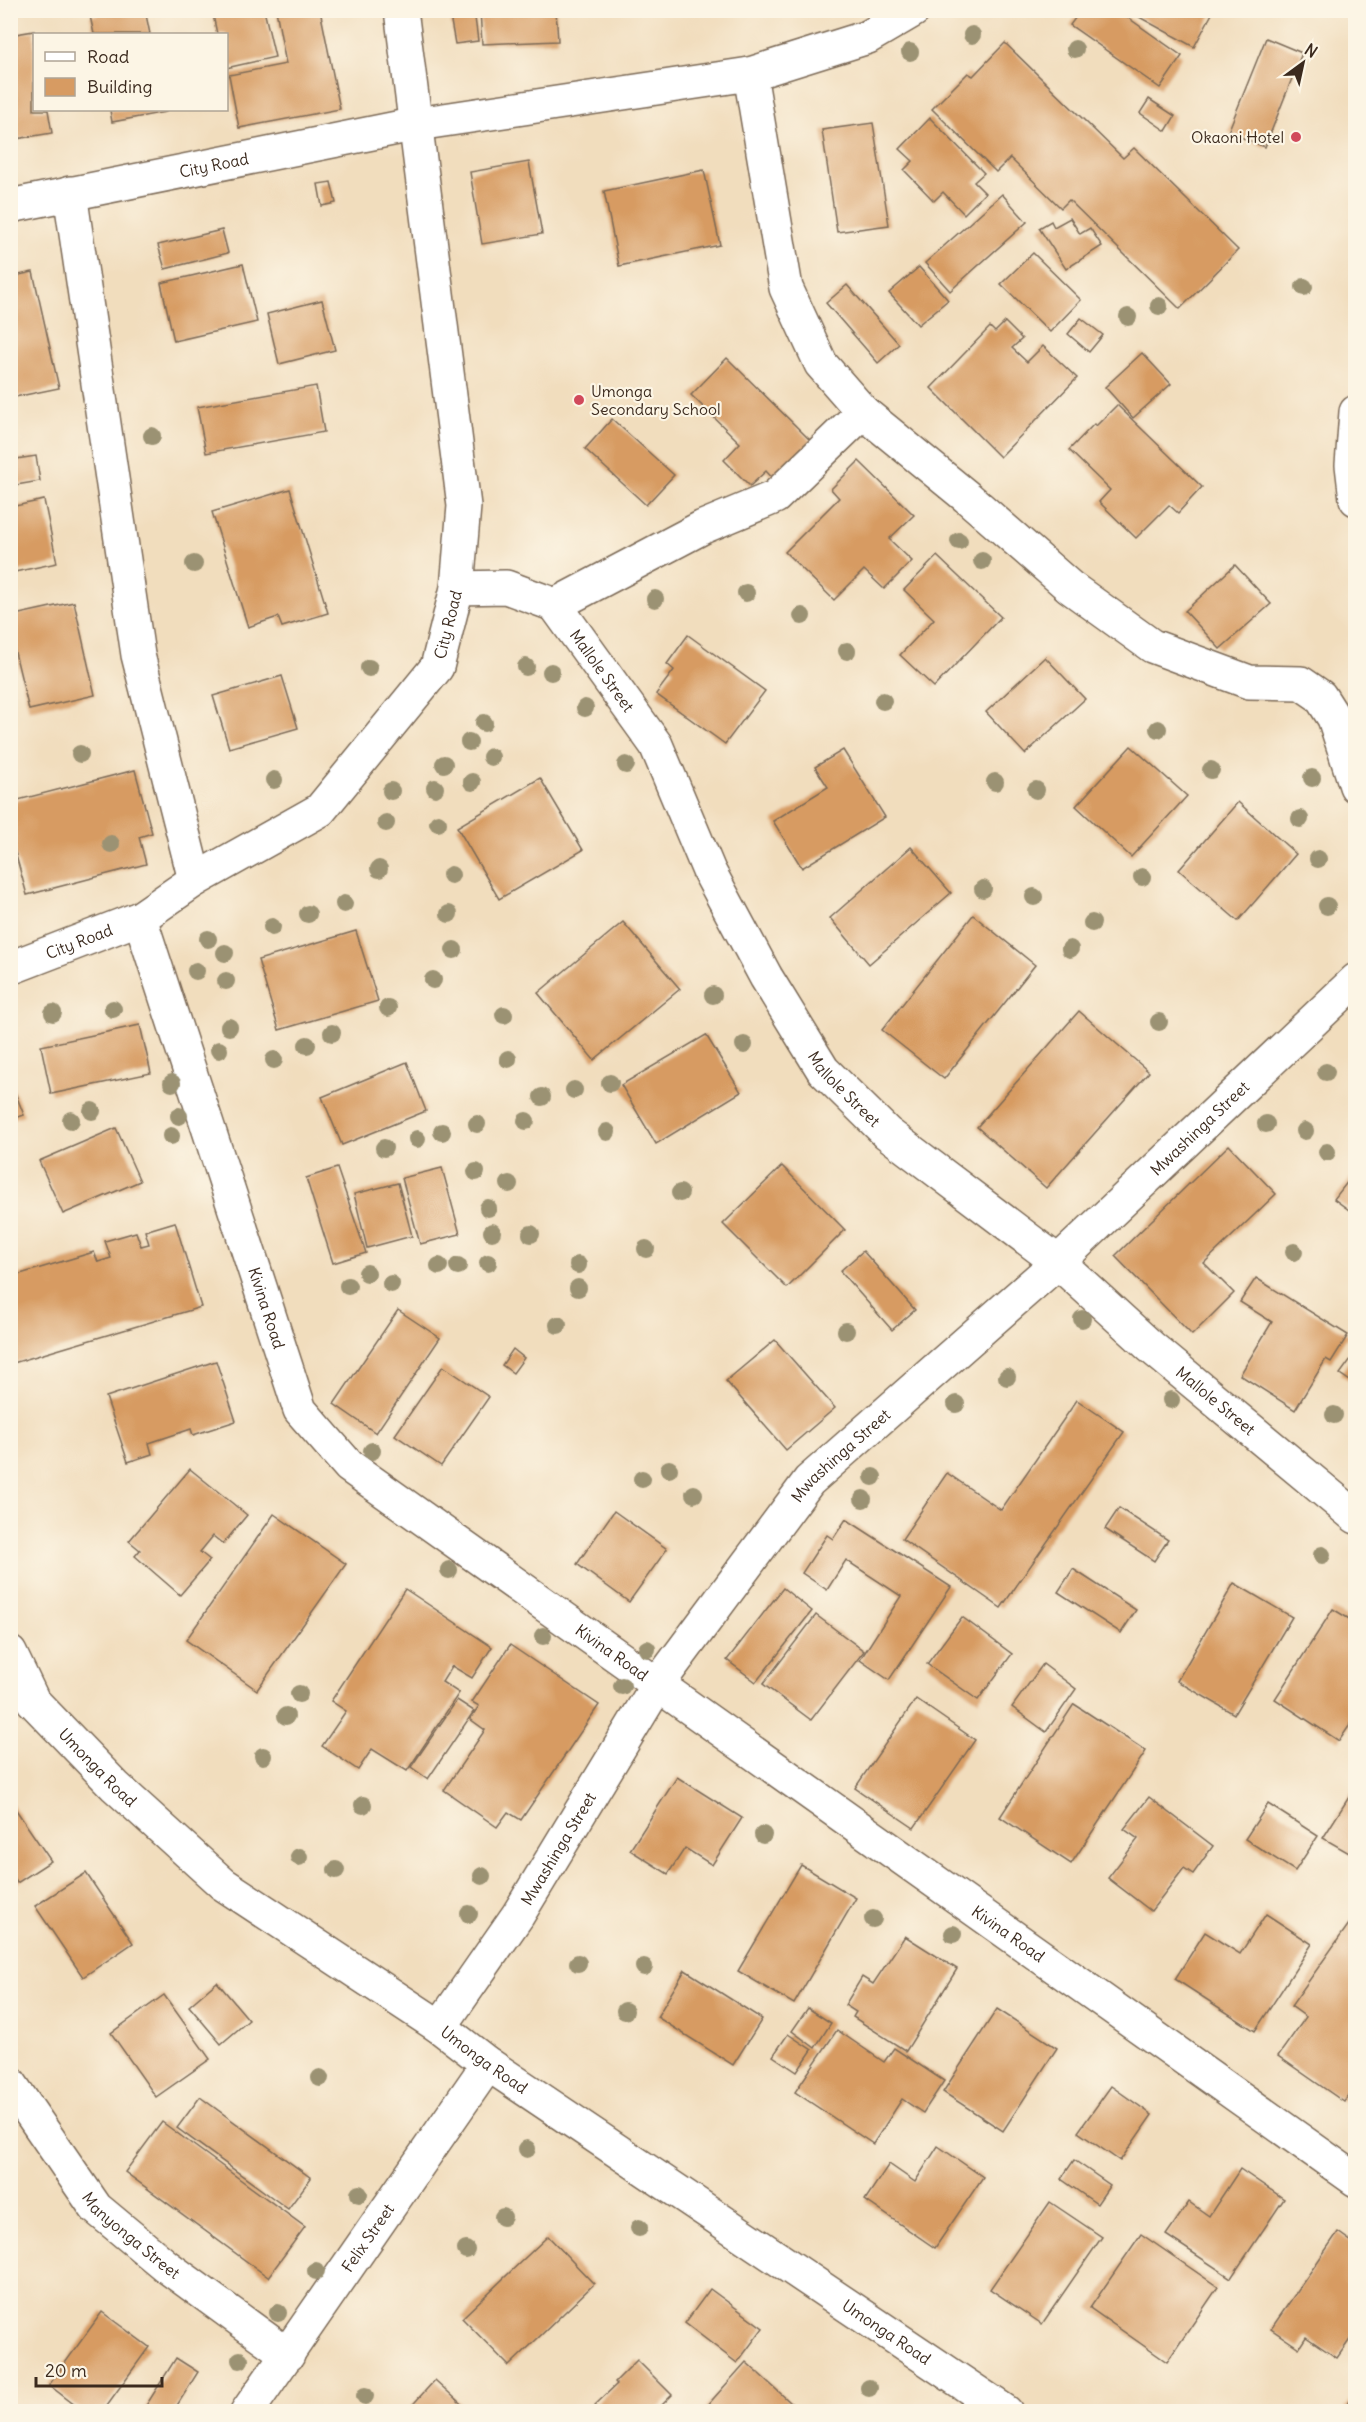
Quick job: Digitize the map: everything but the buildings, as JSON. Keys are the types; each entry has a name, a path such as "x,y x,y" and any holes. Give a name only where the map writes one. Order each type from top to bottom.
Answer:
{"street":[{"name":"City Road","path":"10,968 140,918 195,880 320,810 436,667 457,588 464,506 401,10"},
{"path":"417,124 750,74 868,37 914,10"},
{"path":"750,74 786,288 821,364 863,412 967,497 1070,587 1152,646 1249,682 1301,683 1320,696 1334,718 1356,786"},
{"name":"City Road","path":"10,206 417,124"},
{"path":"70,193 138,655 195,880"},
{"path":"457,588 506,587 555,605 703,527 775,497 863,412"},
{"path":"1356,412 1352,465 1356,499"},
{"name":"Mallole Street","path":"555,605 656,745 709,872 766,977 823,1070 887,1133 1058,1262 1151,1347 1356,1517"},
{"name":"Kivina Road","path":"140,918 300,1410 349,1466 1356,2180"},
{"name":"Mwashinga Street","path":"440,2027 518,1915 658,1684 809,1481 1058,1262 1356,980"},
{"name":"Umonga Road","path":"10,1653 22,1706 223,1884 440,2027 488,2064 1006,2412"},
{"name":"Felix Street","path":"247,2412 488,2064"},
{"name":"Manyonga Street","path":"10,2084 96,2208 166,2266 288,2355"}],"place":[{"name":"Okaoni Hotel","path":"1296,137"},
{"name":"Umonga Secondary School","path":"579,400"}]}
